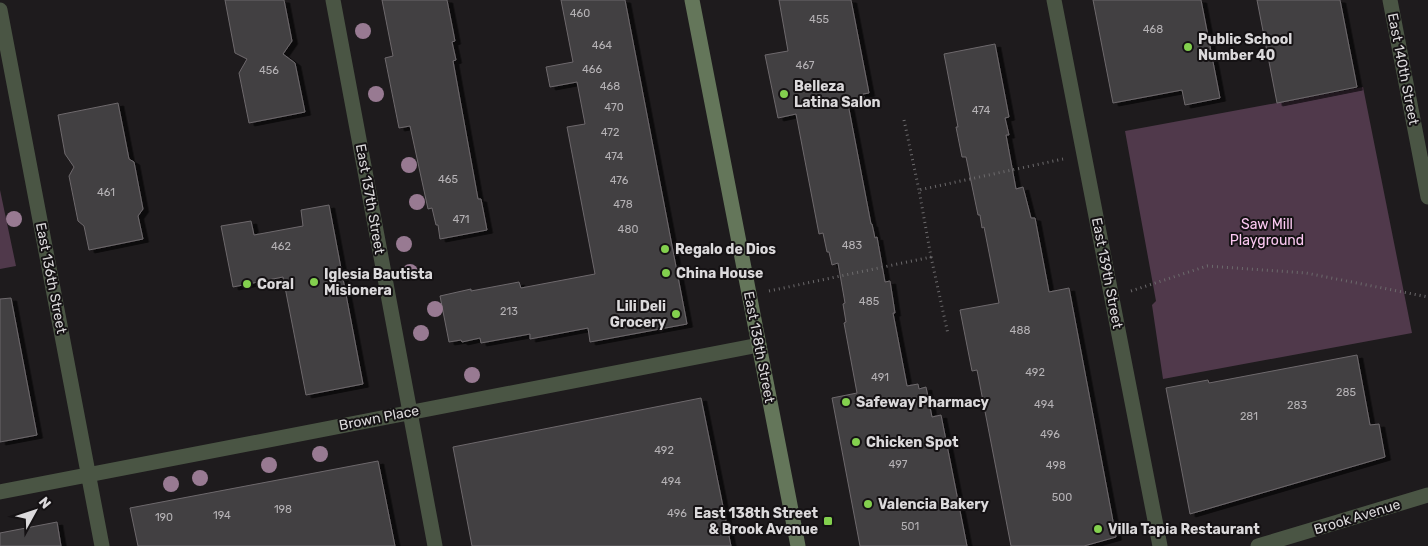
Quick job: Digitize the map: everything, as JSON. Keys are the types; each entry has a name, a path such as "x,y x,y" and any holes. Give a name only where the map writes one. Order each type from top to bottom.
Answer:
{"main road":[{"name":"East 138th Street","path":"692,0 798,546"}],"street":[{"name":"East 137th Street","path":"333,0 435,546"},
{"name":"East 139th Street","path":"1054,0 1160,546"},
{"name":"East 140th Street","path":"1390,0 1428,197"},
{"name":"East 136th Street","path":"0,10 102,546"},
{"name":"Brown Place","path":"0,492 759,345"},
{"name":"Brook Avenue","path":"1258,546 1428,496"}],"path":[{"path":"904,120 948,334"},
{"path":"919,190 1084,155"},
{"path":"749,295 931,257"},
{"path":"1111,297 1207,266 1306,274 1428,297"}],"green space":[{"name":"Saw Mill Playground","path":"1363,87 1412,333 1163,379 1152,305 1156,301 1125,131"},
{"path":"0,190 16,266 0,269"}],"building":[{"path":"225,0 284,0 292,41 283,54 295,63 305,112 249,123 239,73 247,59 235,53"},
{"path":"382,0 447,0 455,41 452,42 456,60 453,61 478,199 481,199 487,230 440,239 438,225 436,225 432,208 428,209 410,126 399,128 385,58 393,56"},
{"path":"561,0 625,0 687,324 590,342 588,328 530,339 530,334 481,343 480,338 462,342 461,340 449,342 440,296 519,282 521,288 595,274 567,127 585,124 577,82 550,87 546,67 573,62"},
{"path":"779,0 851,0 869,93 863,94 865,101 848,104 871,224 875,238 877,237 885,282 890,281 895,313 893,313 907,386 918,384 919,389 926,387 932,417 941,415 967,546 860,546 832,398 857,393 844,323 846,322 843,304 845,303 838,263 832,265 823,233 819,234 796,114 778,118 765,55 788,51"},
{"path":"1093,0 1201,0 1220,98 1185,105 1182,90 1113,103"},
{"path":"1257,0 1340,0 1357,87 1277,103"},
{"path":"995,44 1009,117 1005,118 1009,135 1006,135 1016,189 1023,187 1031,218 1035,218 1049,292 1069,288 1116,537 1084,546 1011,546 977,370 972,371 960,310 999,303 984,227 982,228 980,215 978,215 966,157 962,157 944,54"},
{"path":"118,103 129,159 134,162 143,209 138,216 143,239 89,250 84,226 78,221 69,176 74,167 65,154 58,115"},
{"path":"329,205 363,384 306,395 283,277 233,287 221,226 251,221 254,235 303,226 301,210"},
{"path":"11,298 37,435 0,442 0,299"},
{"path":"1357,355 1370,425 1379,424 1385,457 1190,514 1166,388 1208,380 1209,383"},
{"path":"701,398 731,546 472,546 453,447"},
{"path":"378,461 395,546 138,546 130,508"},
{"path":"57,522 61,546 0,546 0,533"}],"place":[{"name":"Public School Number 40","path":"1188,47"},
{"name":"Belleza Latina Salon","path":"784,94"},
{"name":"Regalo de Dios","path":"665,249"},
{"name":"China House","path":"666,273"},
{"name":"Iglesia Bautista Misionera","path":"314,282"},
{"name":"Coral","path":"247,284"},
{"name":"Lili Deli Grocery","path":"676,314"},
{"name":"Safeway Pharmacy","path":"846,402"},
{"name":"Chicken Spot","path":"856,442"},
{"name":"Valencia Bakery","path":"868,504"},
{"name":"East 138th Street & Brook Avenue","path":"828,521"},
{"name":"Villa Tapia Restaurant","path":"1098,529"}]}
